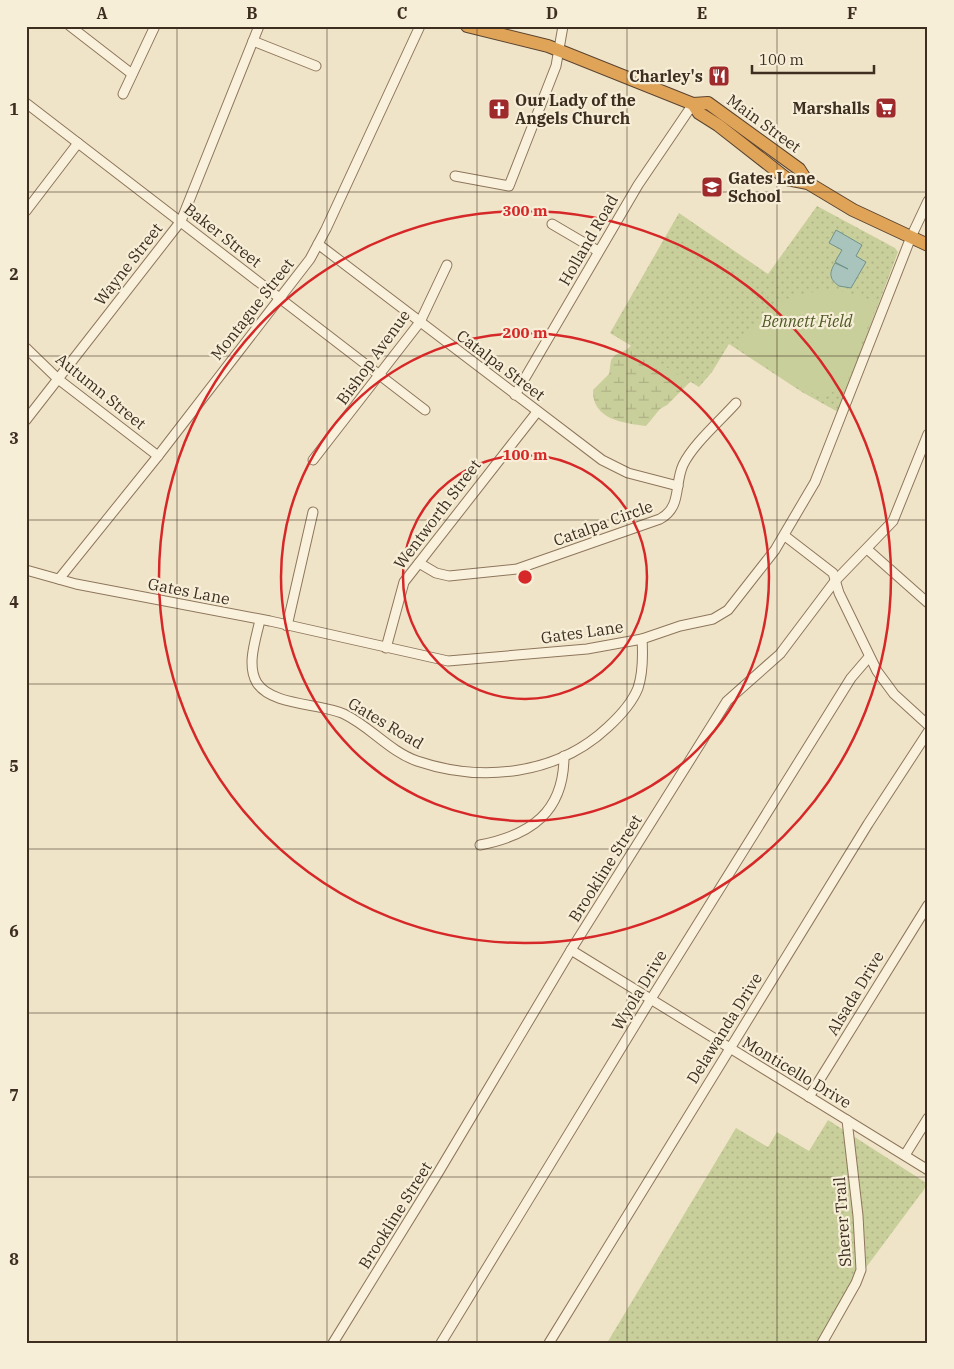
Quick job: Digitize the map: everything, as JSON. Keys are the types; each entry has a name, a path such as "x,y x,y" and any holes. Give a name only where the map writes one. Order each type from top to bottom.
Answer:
{"highway":[{"name":"Main Street","path":"467,26 558,50 693,104 708,103 725,113 799,169 808,183 853,210 928,245"}],"street":[{"path":"70,26 132,74"},
{"path":"123,94 155,26"},
{"name":"Wayne Street","path":"26,420 180,221 259,26"},
{"name":"Montague Street","path":"59,580 280,298 318,244 420,26"},
{"path":"455,176 509,186 556,66 563,26"},
{"path":"253,41 316,66"},
{"name":"Baker Street","path":"26,103 425,410"},
{"name":"Holland Road","path":"515,395 638,185 693,104"},
{"path":"26,211 78,142"},
{"name":"Gates Lane","path":"26,570 59,580 260,620 448,662 587,649 642,639 680,626 713,619 724,613 784,536 822,466 911,237 928,201"},
{"path":"552,224 598,251"},
{"name":"Catalpa Street","path":"318,244 537,412 612,466 628,473 678,486"},
{"name":"Bishop Avenue","path":"313,460 420,322 447,265"},
{"name":"Autumn Street","path":"26,348 58,379 158,456"},
{"name":"Catalpa Circle","path":"419,563 436,573 449,576 529,567 666,516 674,505 680,473 688,458 736,403"},
{"name":"Wentworth Street","path":"386,648 402,586 537,412"},
{"name":"Brookline Street","path":"333,1343 438,1173 571,950 727,701 780,654 835,581 894,521 928,434"},
{"path":"287,626 313,512"},
{"path":"784,536 833,573 869,657 894,694 928,725"},
{"path":"867,549 928,603"},
{"name":"Gates Road","path":"260,620 252,660 255,679 264,690 279,698 319,706 346,715 407,757 449,770 482,773 518,771 564,756 584,747 601,734 630,702 640,681 642,639"},
{"name":"Wyola Drive","path":"441,1343 651,999 851,678 869,657"},
{"name":"Delawanda Drive","path":"550,1343 868,824 928,732"},
{"path":"480,845 511,837 526,830 542,817 559,794 564,774 564,756"},
{"name":"Alsada Drive","path":"809,1097 928,905"},
{"name":"Monticello Drive","path":"571,950 928,1170"},
{"path":"905,1155 928,1118"},
{"name":"Sherer Trail","path":"822,1343 861,1270 858,1216 847,1120"}],"green space":[{"name":"Bennett Field","path":"817,206 895,248 898,252 838,412 802,392 729,344 712,372 699,387 610,333 679,213 768,274"},
{"path":"828,290 846,292 877,303 847,381 826,397 800,389 737,347 756,322 775,306 797,296"},
{"path":"638,340 691,381 667,405 660,409 646,426 619,421 604,414 594,400 593,390 609,374 611,360 615,355 626,350"},
{"path":"828,1120 928,1184 836,1308 816,1343 607,1343 736,1128 768,1147 777,1132 809,1151"}],"water":[{"path":"836,230 862,245 856,256 866,262 851,288 839,286 833,281 831,276 835,263 848,269 835,262 842,250 829,243"}],"place":[{"name":"Charley's","path":"719,76"},
{"name":"Marshalls","path":"886,108"},
{"name":"Our Lady of the Angels Church","path":"499,109"},
{"name":"Gates Lane School","path":"712,187"}]}
